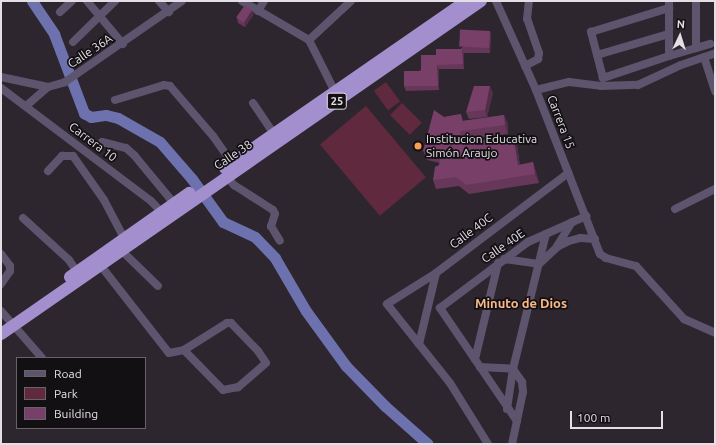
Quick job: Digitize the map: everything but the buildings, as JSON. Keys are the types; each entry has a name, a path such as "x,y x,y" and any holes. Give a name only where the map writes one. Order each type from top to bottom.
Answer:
{"highway":[{"name":"Calle 38","path":"4,324 101,266 122,251 176,206 208,185 227,176 335,92 466,1"},
{"name":"Calle 38","path":"208,185 232,163 276,137 481,1"},
{"name":"Calle 38","path":"4,324 124,238 165,215"}],"street":[{"path":"60,12 72,1"},
{"path":"87,1 123,44"},
{"path":"73,42 115,1"},
{"path":"159,1 169,12"},
{"name":"Calle 36A","path":"48,88 65,82 77,75 169,12 182,1"},
{"path":"242,1 309,40 335,92"},
{"path":"258,11 264,1"},
{"path":"309,40 351,1"},
{"name":"Carrera 15","path":"496,1 536,90 600,254 606,258 636,266 684,319 715,333"},
{"path":"525,66 538,59 539,53 527,19 529,1"},
{"path":"696,1 696,48"},
{"path":"669,56 669,4 593,30 603,78 710,44"},
{"path":"597,55 669,34"},
{"path":"536,90 569,82 601,86 638,85 715,53"},
{"path":"704,57 715,91"},
{"path":"1,77 48,88"},
{"path":"114,100 164,85 170,86 213,136 232,163"},
{"name":"Carrera 10","path":"1,88 152,201 165,215"},
{"path":"26,106 48,88"},
{"path":"253,103 276,137"},
{"path":"102,142 126,148 134,155 176,206"},
{"path":"48,171 62,156 73,156 104,200 124,238"},
{"name":"Calle 40C","path":"419,344 387,304 436,273 568,173"},
{"path":"227,176 234,185 273,210 275,214 271,226 280,241"},
{"path":"675,208 715,189"},
{"name":"Calle 40E","path":"475,359 440,308 528,242 586,216"},
{"path":"23,218 69,260 77,272"},
{"path":"517,421 507,409 475,359 501,261 539,264 557,247 572,222"},
{"path":"507,409 513,370 546,234"},
{"path":"557,247 580,238 595,239"},
{"path":"122,251 158,286"},
{"path":"1,254 10,266 10,271 1,284"},
{"path":"101,266 164,350 175,353 184,350 226,323 231,323 258,351 266,363 238,387 223,390 184,350"},
{"path":"436,273 419,344 450,383 488,444"},
{"path":"4,324 41,357"},
{"path":"480,367 513,370 520,376 523,388 512,444"}],"green space":[{"path":"386,82 400,101 388,110 374,91"},
{"path":"402,103 422,123 410,135 390,115"},
{"path":"366,106 426,177 380,216 320,145"}],"waterway":[{"path":"32,1 54,34 84,113 91,117 106,115 118,118 160,142 192,179 223,222 255,237 275,258 306,311 346,366 385,406 428,444"}],"place":[{"name":"Institucion Educativa Simón Araujo","path":"418,146"}],"district":[{"name":"Minuto de Dios","path":"521,303"}]}
